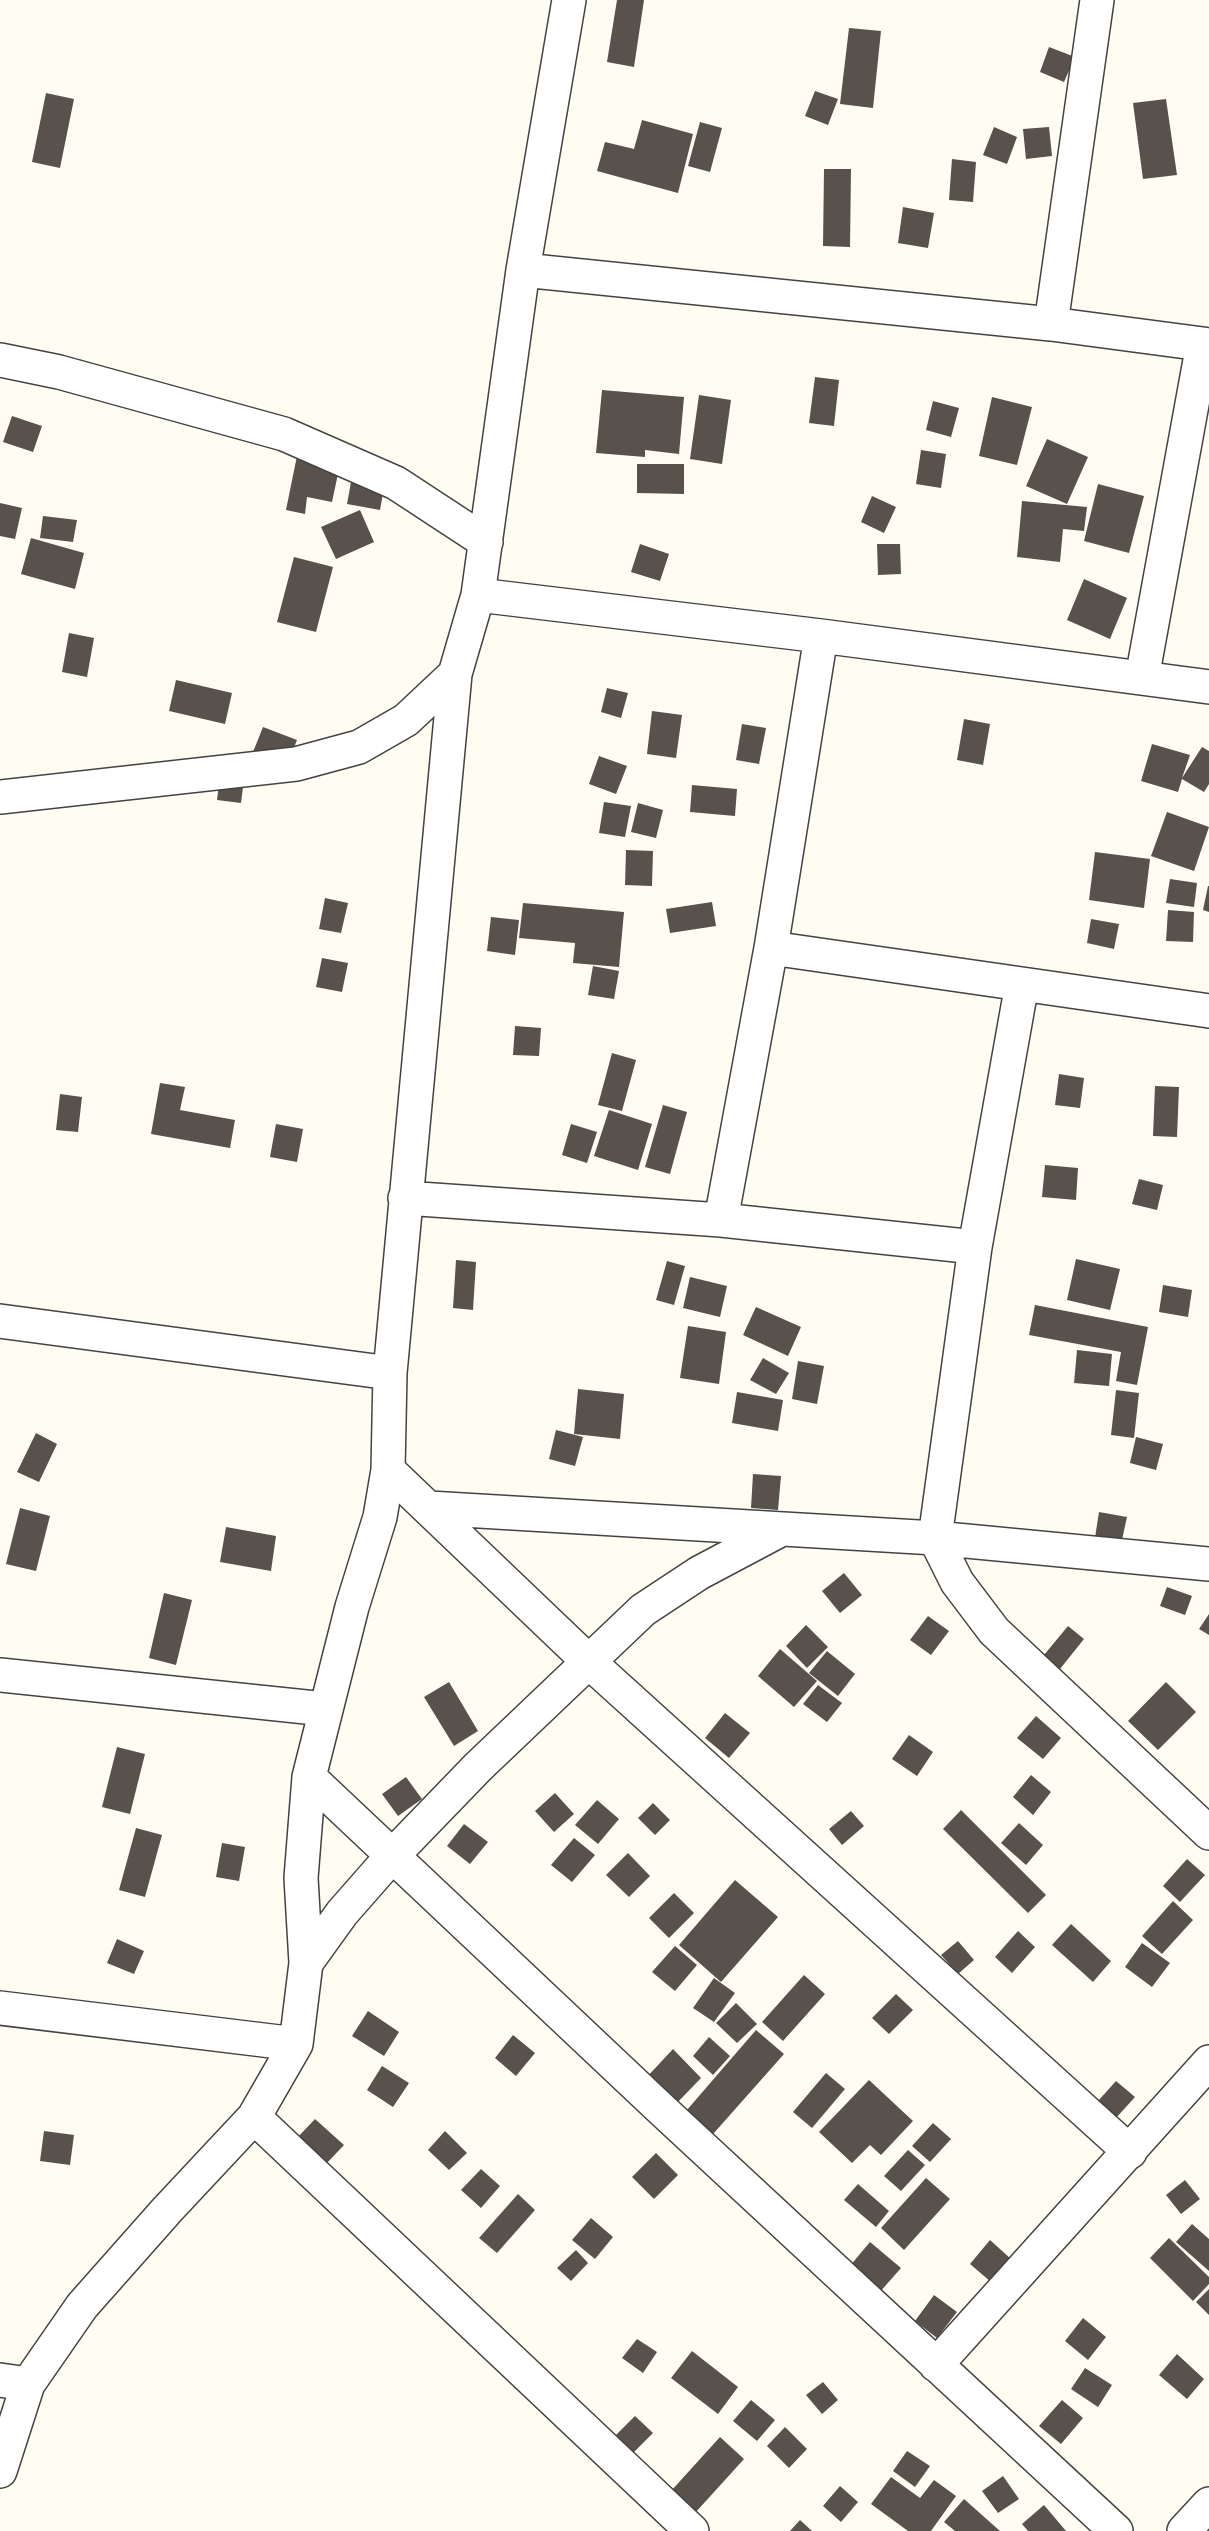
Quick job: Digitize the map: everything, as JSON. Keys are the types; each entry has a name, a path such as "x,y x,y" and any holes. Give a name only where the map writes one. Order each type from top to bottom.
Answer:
{"street":[{"path":"0,2470 14,2382 167,2210 254,2117 296,2044 306,1962 301,1878 309,1777 352,1607 380,1517 388,1470 390,1373 455,674 478,595 523,270 569,0"},
{"path":"1051,324 1096,0"},
{"path":"523,270 1051,324 1206,344 1142,678"},
{"path":"0,360 59,372 284,434 396,483 486,542"},
{"path":"478,595 821,636 1209,687"},
{"path":"721,1220 771,948 821,636"},
{"path":"0,797 296,764 359,747 406,720 455,674"},
{"path":"771,948 1209,1011"},
{"path":"1022,984 975,1247 934,1538 957,1582 994,1631 1209,1833"},
{"path":"405,1198 721,1220 975,1247"},
{"path":"0,1321 390,1373"},
{"path":"388,1470 588,1661 1130,2152"},
{"path":"429,1508 934,1538 1209,1564"},
{"path":"306,1962 342,1913 392,1856 478,1767 588,1661 643,1611 699,1573 780,1530"},
{"path":"0,1675 325,1709"},
{"path":"309,1777 1116,2531"},
{"path":"0,2008 296,2044"},
{"path":"936,2365 1209,2062"},
{"path":"254,2117 692,2531"},
{"path":"1184,2531 1209,2504"}],"building":[{"path":"617,0 644,0 634,67 607,62"},
{"path":"849,28 881,31 873,108 840,104"},
{"path":"1049,47 1075,57 1064,82 1040,72"},
{"path":"815,91 838,99 828,125 805,116"},
{"path":"46,93 74,99 60,168 32,162"},
{"path":"1166,99 1177,175 1143,179 1133,103"},
{"path":"642,120 693,134 678,193 597,171 605,142 634,149"},
{"path":"700,122 722,128 710,172 688,166"},
{"path":"994,127 1017,137 1007,164 983,155"},
{"path":"1049,127 1052,156 1026,159 1023,129"},
{"path":"952,159 976,162 973,202 949,200"},
{"path":"824,169 851,169 850,247 823,246"},
{"path":"903,207 934,213 928,248 898,243"},
{"path":"815,377 839,380 834,426 809,423"},
{"path":"602,390 684,397 679,454 645,450 645,457 596,453"},
{"path":"699,395 731,400 722,464 690,459"},
{"path":"992,397 1032,407 1017,465 979,456"},
{"path":"933,401 959,408 951,437 926,430"},
{"path":"12,416 42,426 33,452 3,442"},
{"path":"1047,439 1088,457 1067,504 1026,486"},
{"path":"299,446 342,455 332,502 307,497 305,514 286,510"},
{"path":"921,450 946,454 941,488 916,484"},
{"path":"637,464 684,464 684,494 637,493"},
{"path":"351,482 384,488 380,510 347,504"},
{"path":"1098,484 1144,496 1129,553 1084,541"},
{"path":"872,496 896,507 884,533 861,522"},
{"path":"1022,501 1087,507 1084,531 1063,529 1060,562 1017,557"},
{"path":"0,503 22,508 15,539 0,536"},
{"path":"360,510 374,542 336,559 321,527"},
{"path":"43,516 77,520 73,542 40,538"},
{"path":"31,538 84,553 75,589 21,574"},
{"path":"640,544 669,554 660,581 631,572"},
{"path":"877,544 900,544 901,574 878,575"},
{"path":"294,557 333,567 316,632 277,622"},
{"path":"1084,579 1127,598 1110,639 1067,620"},
{"path":"69,633 94,638 87,677 62,672"},
{"path":"176,680 232,693 225,724 169,711"},
{"path":"607,688 628,693 621,718 601,712"},
{"path":"652,711 682,715 676,758 647,754"},
{"path":"964,719 990,724 983,765 957,760"},
{"path":"742,724 766,728 759,764 736,760"},
{"path":"263,727 297,740 287,765 253,752"},
{"path":"1152,744 1190,755 1182,778 1202,747 1209,751 1209,784 1204,792 1182,779 1178,792 1141,781"},
{"path":"599,756 627,766 616,794 589,784"},
{"path":"221,767 245,771 241,803 217,800"},
{"path":"692,785 737,789 735,816 690,812"},
{"path":"604,802 631,806 625,837 599,833"},
{"path":"638,803 663,810 656,838 631,832"},
{"path":"1167,812 1209,827 1194,871 1151,856"},
{"path":"626,850 653,851 652,886 625,885"},
{"path":"1095,852 1150,859 1144,908 1089,900"},
{"path":"1170,879 1197,883 1194,907 1166,903"},
{"path":"1209,886 1209,912 1203,910"},
{"path":"325,898 348,903 341,933 319,929"},
{"path":"712,902 716,926 670,933 666,909"},
{"path":"523,903 624,912 619,967 573,963 575,943 519,938"},
{"path":"1168,910 1194,912 1193,942 1166,941"},
{"path":"491,917 519,920 515,955 487,951"},
{"path":"1091,919 1119,924 1114,949 1087,943"},
{"path":"322,958 348,963 342,992 316,987"},
{"path":"593,966 619,971 614,999 588,995"},
{"path":"515,1026 541,1028 539,1056 513,1055"},
{"path":"612,1053 636,1060 622,1111 598,1105"},
{"path":"1059,1074 1084,1078 1080,1108 1055,1105"},
{"path":"160,1083 185,1087 180,1110 235,1120 230,1148 151,1134"},
{"path":"1155,1086 1179,1087 1177,1137 1153,1136"},
{"path":"60,1094 82,1097 78,1132 56,1130"},
{"path":"663,1105 687,1112 670,1174 645,1167"},
{"path":"609,1110 652,1124 638,1170 594,1156"},
{"path":"276,1124 303,1129 297,1162 270,1157"},
{"path":"571,1124 597,1132 587,1163 562,1155"},
{"path":"1045,1165 1078,1168 1076,1200 1042,1197"},
{"path":"1139,1179 1163,1185 1157,1210 1132,1204"},
{"path":"1076,1259 1120,1269 1110,1310 1067,1300"},
{"path":"456,1260 476,1262 473,1310 453,1308"},
{"path":"667,1261 685,1266 674,1305 656,1300"},
{"path":"690,1277 727,1286 720,1317 683,1308"},
{"path":"1163,1285 1192,1290 1188,1317 1159,1312"},
{"path":"1035,1305 1148,1327 1137,1385 1116,1381 1121,1352 1029,1335"},
{"path":"756,1307 801,1327 788,1356 743,1335"},
{"path":"688,1326 726,1332 719,1384 680,1378"},
{"path":"1077,1350 1112,1354 1109,1386 1074,1383"},
{"path":"763,1358 789,1373 776,1394 750,1380"},
{"path":"798,1361 824,1366 817,1404 792,1399"},
{"path":"578,1389 624,1394 620,1439 574,1434"},
{"path":"1116,1390 1139,1393 1134,1438 1111,1435"},
{"path":"737,1392 783,1400 778,1431 732,1423"},
{"path":"556,1430 583,1437 575,1466 549,1459"},
{"path":"36,1433 57,1444 39,1482 17,1472"},
{"path":"1136,1437 1163,1444 1156,1470 1130,1463"},
{"path":"753,1474 781,1476 778,1510 751,1508"},
{"path":"20,1508 50,1516 36,1571 6,1564"},
{"path":"1099,1512 1127,1517 1120,1549 1094,1544"},
{"path":"226,1527 276,1536 271,1571 220,1562"},
{"path":"844,1573 862,1595 840,1613 822,1591"},
{"path":"1167,1587 1192,1596 1185,1615 1160,1606"},
{"path":"164,1593 192,1600 176,1665 149,1658"},
{"path":"1209,1614 1209,1635 1199,1629"},
{"path":"928,1616 949,1631 931,1655 910,1640"},
{"path":"806,1625 828,1647 807,1668 786,1646"},
{"path":"1068,1626 1084,1639 1060,1669 1044,1655"},
{"path":"780,1649 817,1681 794,1707 758,1676"},
{"path":"827,1651 855,1674 838,1696 809,1673"},
{"path":"449,1682 478,1731 454,1746 424,1697"},
{"path":"1166,1682 1196,1712 1158,1750 1128,1721"},
{"path":"818,1685 842,1703 827,1722 803,1704"},
{"path":"725,1713 750,1733 729,1758 705,1738"},
{"path":"1036,1716 1061,1738 1043,1759 1017,1738"},
{"path":"909,1735 933,1752 917,1776 892,1759"},
{"path":"117,1747 145,1754 130,1814 102,1807"},
{"path":"1031,1775 1051,1792 1033,1815 1013,1797"},
{"path":"406,1777 422,1799 398,1816 382,1794"},
{"path":"555,1793 574,1814 554,1832 535,1811"},
{"path":"597,1800 619,1819 598,1844 575,1825"},
{"path":"653,1803 670,1820 655,1835 638,1818"},
{"path":"961,1810 1046,1895 1028,1913 943,1829"},
{"path":"851,1811 864,1826 842,1845 829,1829"},
{"path":"1019,1823 1043,1845 1026,1865 1001,1843"},
{"path":"464,1824 488,1842 470,1864 447,1846"},
{"path":"136,1828 162,1835 145,1897 119,1890"},
{"path":"574,1838 595,1855 572,1882 551,1865"},
{"path":"222,1843 245,1847 239,1881 216,1877"},
{"path":"628,1853 650,1876 629,1897 606,1875"},
{"path":"1187,1859 1205,1875 1180,1902 1163,1886"},
{"path":"735,1880 778,1917 721,1982 679,1945"},
{"path":"674,1893 694,1913 669,1938 649,1918"},
{"path":"1173,1901 1193,1920 1162,1954 1142,1936"},
{"path":"1071,1924 1111,1961 1093,1982 1052,1945"},
{"path":"1018,1931 1035,1947 1012,1973 995,1957"},
{"path":"117,1939 144,1951 134,1974 107,1963"},
{"path":"958,1941 974,1960 958,1974 941,1955"},
{"path":"1142,1943 1170,1963 1152,1987 1125,1967"},
{"path":"675,1946 697,1965 675,1991 652,1972"},
{"path":"804,1975 825,1994 783,2041 762,2022"},
{"path":"714,1978 735,1993 714,2022 693,2008"},
{"path":"896,1994 913,2010 889,2034 872,2018"},
{"path":"736,2003 757,2024 737,2043 716,2023"},
{"path":"368,2011 399,2032 384,2056 352,2036"},
{"path":"756,2030 784,2054 706,2142 680,2118"},
{"path":"513,2035 535,2053 516,2076 495,2058"},
{"path":"709,2037 730,2056 713,2075 693,2056"},
{"path":"673,2049 701,2078 674,2106 645,2079"},
{"path":"382,2066 409,2083 393,2107 367,2090"},
{"path":"826,2073 845,2089 812,2128 793,2112"},
{"path":"869,2080 913,2121 881,2155 870,2145 852,2163 819,2132"},
{"path":"1116,2081 1135,2097 1116,2118 1098,2101"},
{"path":"315,2119 344,2145 326,2164 297,2138"},
{"path":"933,2123 951,2139 930,2162 912,2146"},
{"path":"44,2131 74,2135 70,2165 40,2161"},
{"path":"445,2131 467,2153 449,2170 428,2150"},
{"path":"908,2150 925,2165 901,2191 884,2176"},
{"path":"656,2153 678,2175 654,2199 632,2177"},
{"path":"481,2169 500,2186 481,2208 461,2190"},
{"path":"926,2178 950,2199 904,2250 881,2228"},
{"path":"1185,2180 1200,2199 1181,2214 1166,2195"},
{"path":"858,2184 889,2211 876,2227 844,2200"},
{"path":"518,2194 535,2210 497,2253 479,2238"},
{"path":"591,2218 613,2237 595,2259 572,2240"},
{"path":"1192,2224 1209,2239 1209,2271 1176,2242"},
{"path":"1169,2238 1209,2277 1209,2284 1193,2301 1150,2258"},
{"path":"990,2240 1011,2259 991,2282 970,2264"},
{"path":"870,2242 901,2268 879,2293 849,2267"},
{"path":"576,2250 588,2263 571,2281 557,2268"},
{"path":"1209,2289 1209,2315 1196,2302"},
{"path":"934,2295 957,2312 937,2338 915,2321"},
{"path":"1083,2318 1106,2337 1088,2360 1065,2341"},
{"path":"637,2339 657,2352 643,2373 622,2358"},
{"path":"692,2351 738,2387 718,2414 671,2378"},
{"path":"1177,2354 1204,2379 1187,2399 1159,2375"},
{"path":"1085,2368 1112,2385 1098,2407 1071,2389"},
{"path":"823,2382 838,2400 822,2414 806,2395"},
{"path":"751,2400 775,2420 757,2441 733,2421"},
{"path":"1062,2400 1083,2418 1061,2444 1039,2426"},
{"path":"635,2416 653,2433 633,2453 615,2436"},
{"path":"785,2427 807,2449 789,2468 767,2446"},
{"path":"720,2437 744,2459 695,2513 671,2491"},
{"path":"907,2451 930,2466 915,2487 893,2471"},
{"path":"1003,2476 1019,2499 998,2513 982,2491"},
{"path":"891,2477 920,2498 934,2480 956,2496 931,2531 908,2531 871,2504"},
{"path":"840,2486 858,2502 841,2522 823,2506"},
{"path":"964,2499 1000,2531 955,2531 944,2522"},
{"path":"1044,2505 1066,2531 1028,2531 1022,2524"},
{"path":"800,2520 812,2531 790,2531"}]}
